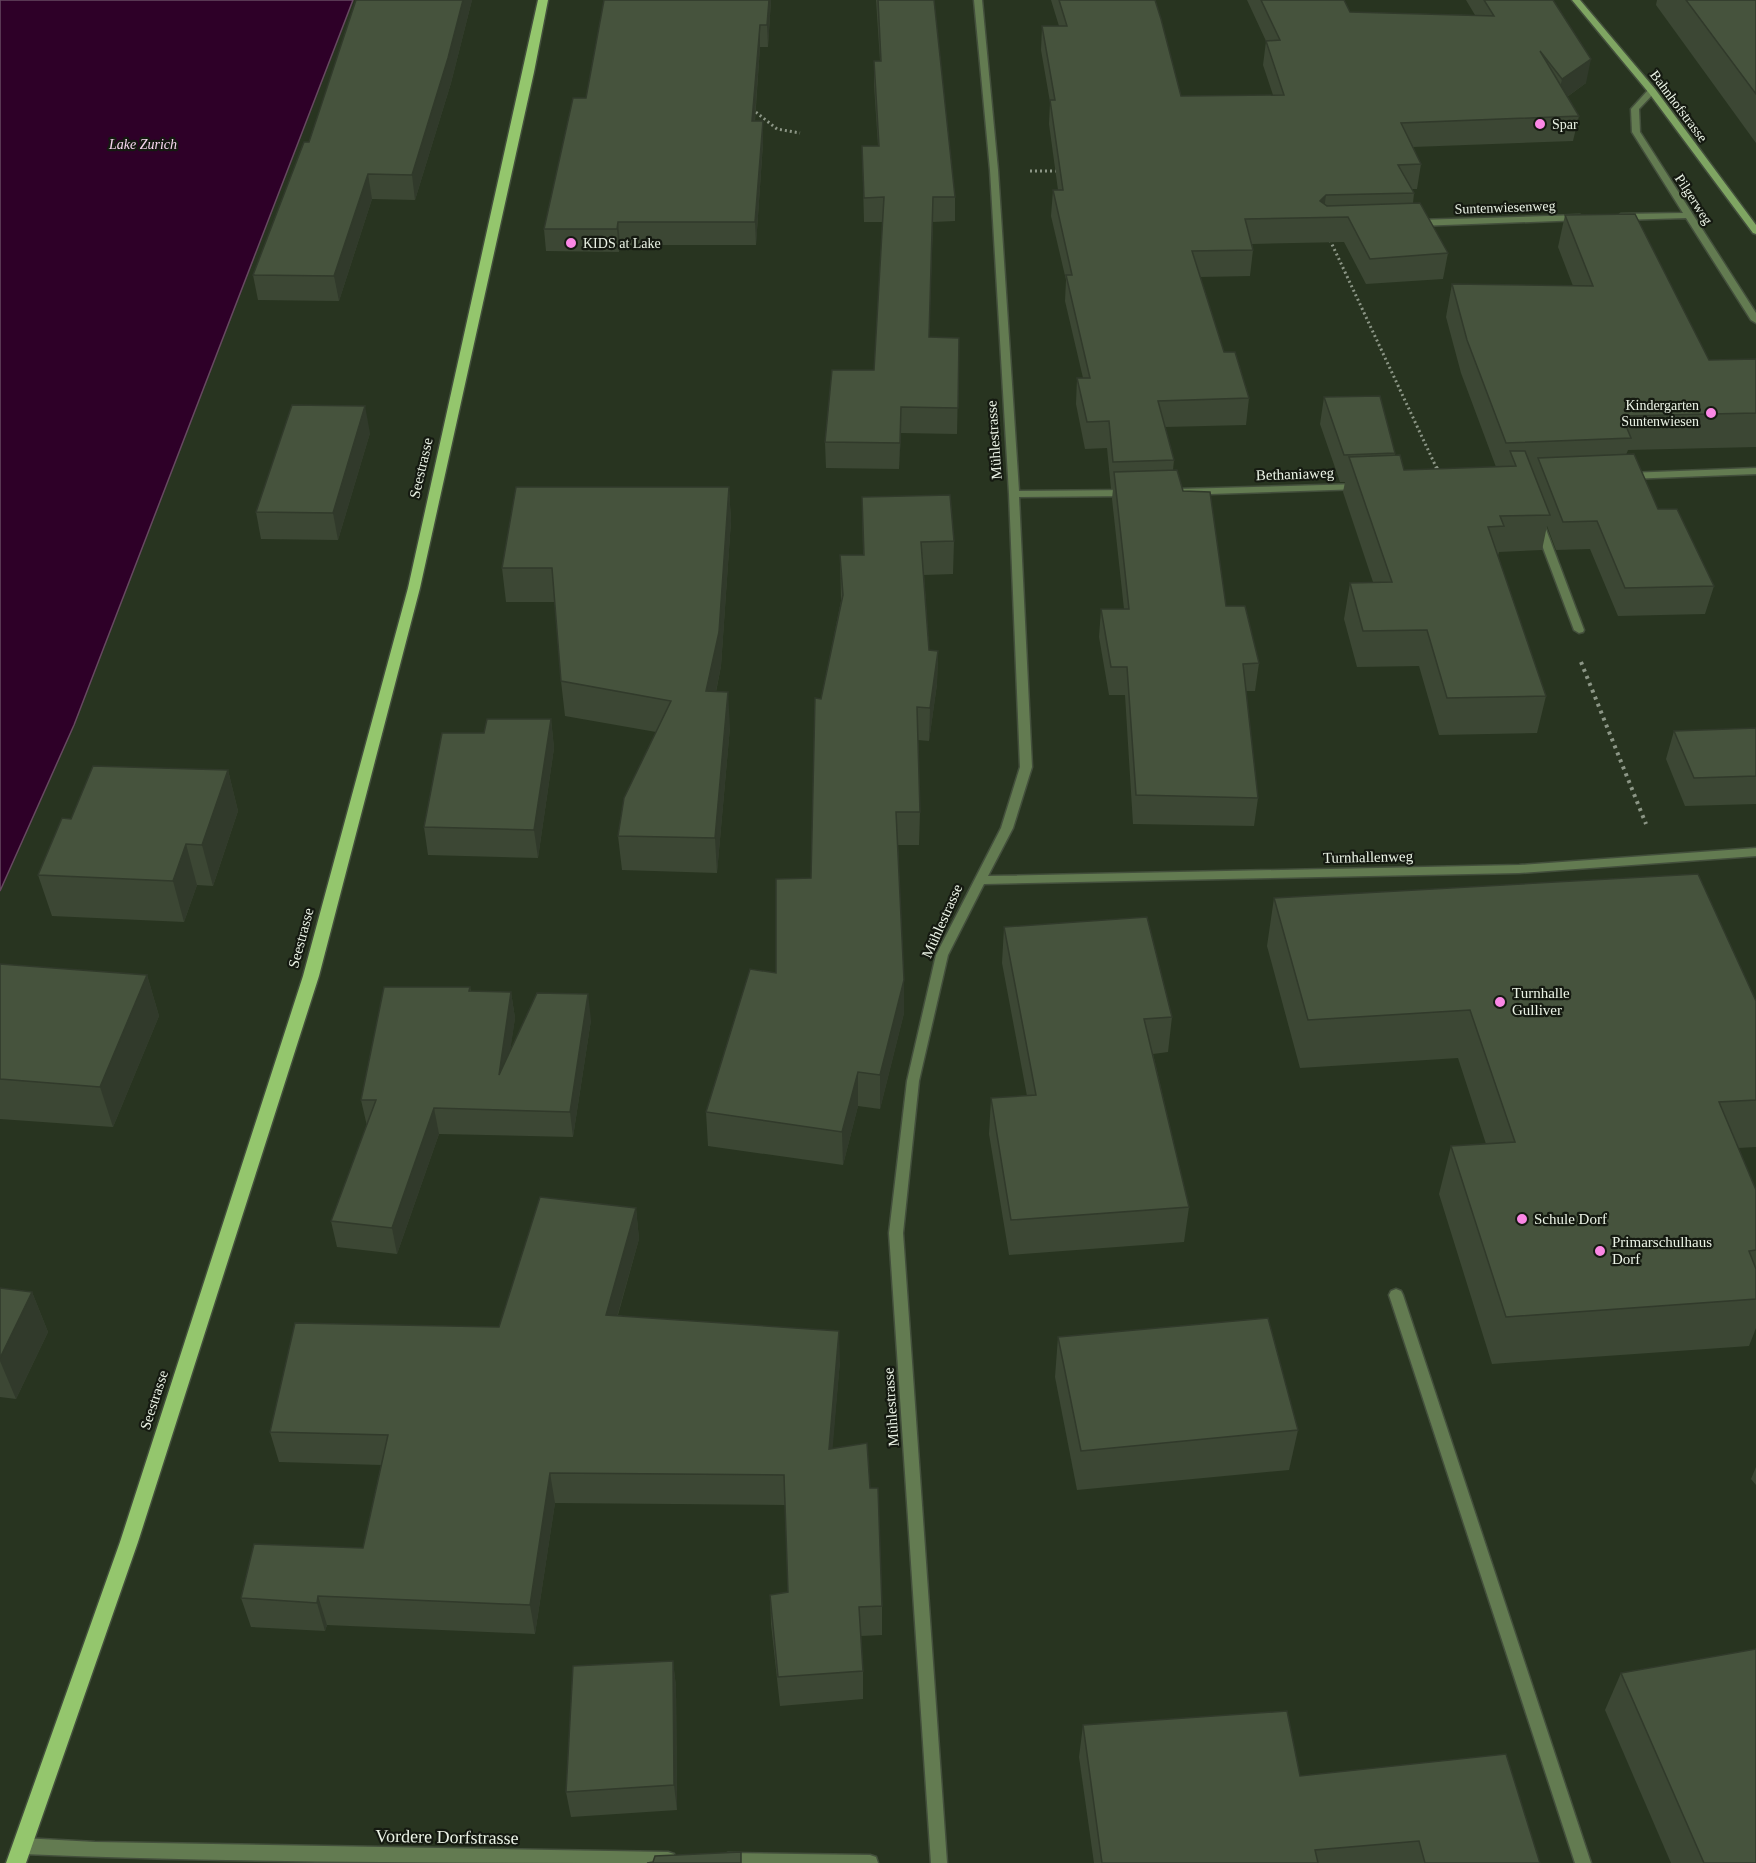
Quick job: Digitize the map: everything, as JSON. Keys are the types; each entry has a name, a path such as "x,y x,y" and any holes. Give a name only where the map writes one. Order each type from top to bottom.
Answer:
{"main road":[{"name":"Seestrasse","path":"20,1854 129,1542 311,976 414,588 530,72 543,0"}],"street":[{"name":"Mühlestrasse","path":"939,1863 896,1233 913,1081 942,955 1007,828 1026,767 1014,494 994,170 978,0"},
{"name":"Bahnhofstrasse","path":"1576,0 1652,91 1756,231"},
{"name":"Pilgerweg","path":"1652,91 1635,109 1636,132 1756,320"},
{"path":"1606,217 1689,215"},
{"name":"Suntenwiesenweg","path":"1406,223 1594,218"},
{"path":"1616,477 1756,471"},
{"name":"Bethaniaweg","path":"1169,492 1372,486"},
{"path":"1014,494 1145,493"},
{"path":"1535,513 1580,630"},
{"name":"Turnhallenweg","path":"980,880 1519,869 1756,852"},
{"path":"1396,1295 1583,1863"},
{"name":"Vordere Dorfstrasse","path":"20,1854 95,1850 679,1860"},
{"path":"715,1860 870,1863"}],"path":[{"path":"746,106 756,111 777,129 800,133"},
{"path":"994,170 1065,171"},
{"path":"1328,237 1439,473"},
{"path":"1580,630 1574,645 1660,859"}],"water":[{"name":"Lake Zurich","path":"0,0 353,0 74,725 0,891"}],"building":[{"path":"356,0 463,0 448,58 412,175 368,174 334,276 253,275 304,142 309,142"},
{"path":"604,0 769,0 767,25 760,25 752,121 763,121 755,222 618,222 617,229 544,229 573,98 586,98"},
{"path":"878,0 934,0 955,197 933,197 929,337 959,338 958,408 901,407 900,443 825,442 832,370 874,370 884,197 864,198 862,146 879,146 874,61 881,61"},
{"path":"1059,0 1155,0 1181,96 1284,95 1266,41 1280,40 1261,0 1344,0 1350,12 1494,16 1484,0 1553,0 1591,59 1562,79 1540,51 1579,116 1401,123 1421,164 1398,165 1414,193 1326,195 1320,201 1327,206 1420,203 1448,253 1370,259 1348,217 1245,219 1253,250 1192,251 1224,352 1235,352 1249,398 1158,401 1174,460 1113,462 1109,421 1087,422 1077,378 1090,378 1066,275 1072,275 1053,190 1063,190 1050,100 1055,100 1042,26 1067,26"},
{"path":"1686,0 1756,0 1756,94"},
{"path":"1635,214 1709,360 1756,359 1756,413 1622,416 1631,438 1506,443 1467,340 1452,284 1593,286 1565,215"},
{"path":"1380,396 1395,453 1344,455 1324,397"},
{"path":"292,405 365,406 333,513 256,512"},
{"path":"1510,451 1525,451 1550,515 1500,516 1504,526 1488,527 1546,696 1447,698 1427,630 1363,631 1350,583 1392,582 1349,457 1400,455 1404,470 1516,466"},
{"path":"1634,454 1658,509 1677,509 1714,586 1625,588 1597,521 1563,522 1538,458"},
{"path":"1177,470 1183,491 1210,492 1226,606 1245,606 1259,663 1243,664 1258,798 1136,795 1127,667 1111,667 1101,609 1129,609 1114,472"},
{"path":"516,487 729,487 719,632 706,691 728,692 715,838 618,836 624,798 671,701 561,681 552,568 502,568"},
{"path":"950,495 954,541 921,542 929,650 938,651 930,708 917,707 920,812 896,812 904,980 880,1075 858,1072 842,1132 706,1112 750,969 776,973 776,879 811,878 815,698 821,699 843,595 840,555 864,555 862,497"},
{"path":"487,719 551,719 534,830 424,827 442,733 484,733"},
{"path":"1756,728 1756,776 1694,778 1674,731"},
{"path":"93,766 228,770 202,845 186,844 173,881 38,875 62,818 71,819"},
{"path":"1698,874 1756,1001 1756,1100 1719,1102 1756,1190 1756,1250 1749,1251 1756,1269 1756,1299 1506,1317 1451,1146 1515,1142 1470,1010 1308,1020 1274,898"},
{"path":"1147,917 1172,1017 1144,1019 1189,1207 1011,1220 991,1098 1036,1095 1004,927"},
{"path":"0,964 147,975 100,1087 0,1079"},
{"path":"384,987 470,987 469,991 511,992 499,1075 537,993 588,994 570,1112 434,1108 392,1228 331,1221 376,1100 361,1100"},
{"path":"540,1197 636,1208 606,1315 839,1331 829,1449 867,1443 870,1488 878,1488 882,1606 859,1607 863,1671 778,1677 770,1595 788,1592 784,1475 550,1473 530,1605 318,1596 317,1603 241,1598 254,1544 363,1548 388,1435 270,1432 295,1323 499,1327"},
{"path":"0,1288 32,1292 0,1358"},
{"path":"1268,1318 1298,1430 1081,1451 1058,1337"},
{"path":"1756,1649 1756,1863 1704,1863 1621,1673"},
{"path":"673,1661 674,1785 566,1792 573,1666"},
{"path":"1287,1711 1300,1776 1506,1754 1540,1863 1425,1863 1419,1841 1315,1850 1318,1863 1102,1863 1083,1725"},
{"path":"741,1852 741,1863 647,1863 653,1862 655,1856"}],"place":[{"name":"Spar","path":"1540,124"},
{"name":"KIDS at Lake","path":"571,243"},
{"name":"Kindergarten Suntenwiesen","path":"1711,413"},
{"name":"Turnhalle Gulliver","path":"1500,1002"},
{"name":"Schule Dorf","path":"1522,1219"},
{"name":"Primarschulhaus Dorf","path":"1600,1251"}]}
